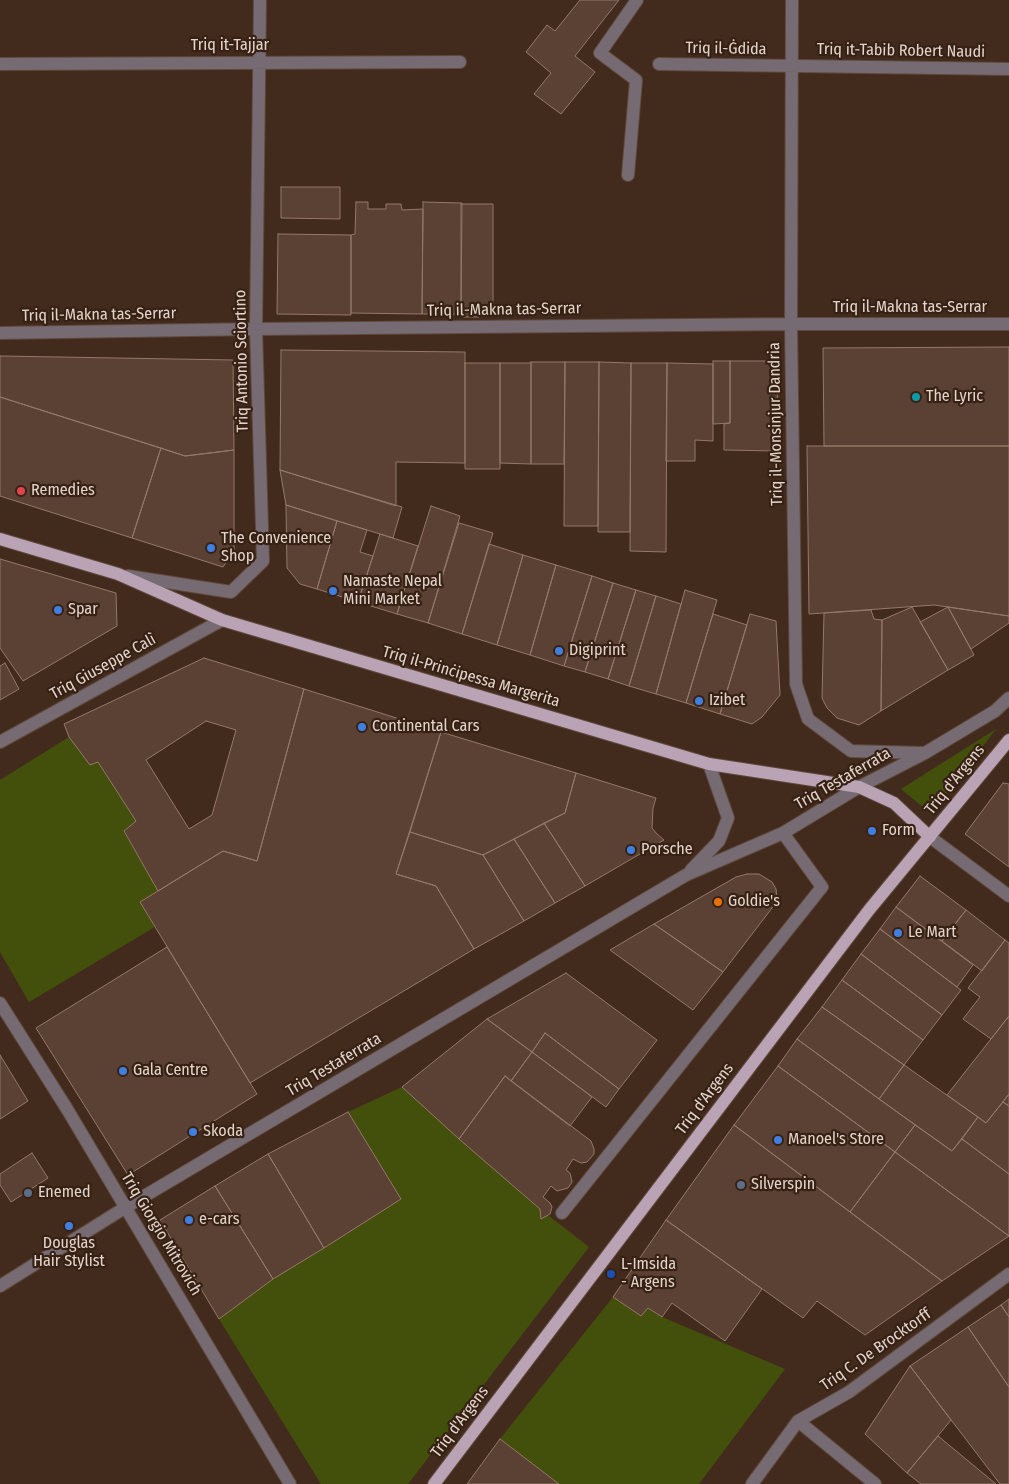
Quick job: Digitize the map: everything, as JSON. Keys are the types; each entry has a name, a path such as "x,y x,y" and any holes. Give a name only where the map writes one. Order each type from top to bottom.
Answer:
{"main road":[{"name":"Triq il-Prinċipessa Margerita","path":"0,539 118,574 222,620 709,764 859,787 894,804 930,837"},
{"name":"Triq d'Argens","path":"434,1484 869,910 1009,740"}],"street":[{"name":"Triq Antonio Sciortino","path":"118,574 231,592 263,561 256,329 260,0"},
{"path":"628,175 636,80 600,53 637,0"},
{"name":"Triq il-Monsinjur Dandria","path":"792,0 790,324 796,684 808,720 851,751 925,753"},
{"name":"Triq it-Tajjar","path":"0,64 460,62"},
{"name":"Triq il-Ġdida","path":"659,64 792,66"},
{"name":"Triq it-Tabib Robert Naudi","path":"792,66 1009,69"},
{"name":"Triq il-Makna tas-Serrar","path":"0,333 790,324 1009,324"},
{"name":"Triq Giuseppe Calì","path":"0,742 222,620"},
{"name":"Triq Testaferrata","path":"0,1286 126,1207 686,875 783,833 859,787 925,753 995,711 1009,698"},
{"name":"Triq Testaferrata","path":"686,875 719,841 728,818 709,764"},
{"path":"562,1213 822,887 783,833"},
{"path":"930,837 1009,896"},
{"name":"Triq Giorgio Mitrovich","path":"0,1004 67,1109 290,1484"},
{"name":"Triq C. De Brocktorff","path":"752,1484 798,1420 850,1392 1009,1274"},
{"path":"798,1420 875,1484"}],"green space":[{"path":"996,729 931,814 901,789"},
{"path":"69,737 90,765 98,762 136,821 124,832 158,891 140,902 158,925 29,1002 0,952 0,780"},
{"path":"402,1087 540,1209 589,1247 408,1484 321,1484 219,1319 273,1279 401,1199 348,1112"},
{"path":"613,1297 641,1316 648,1308 662,1317 785,1369 699,1484 559,1484 500,1439"}],"building":[{"path":"580,0 619,0 575,56 595,72 561,114 534,94 551,73 526,52 547,25 555,31"},
{"path":"281,187 340,187 340,219 281,218"},
{"path":"356,202 368,202 368,209 386,209 386,204 401,204 402,210 423,209 422,314 351,313 351,235 355,234"},
{"path":"423,202 462,203 461,314 422,314"},
{"path":"461,204 493,204 493,315 463,317 463,314 461,314"},
{"path":"278,234 351,235 351,315 277,314"},
{"name":"The Lyric","path":"1009,347 1009,446 824,446 823,348"},
{"path":"281,350 465,352 465,463 396,462 396,506 280,470"},
{"path":"0,356 233,360 234,450 185,456 0,397"},
{"path":"713,361 730,361 730,423 713,424"},
{"path":"730,361 778,361 777,451 724,450 724,424 730,423"},
{"path":"531,362 565,362 564,464 531,464"},
{"path":"565,362 599,362 598,526 564,526"},
{"path":"599,362 631,363 630,532 598,532"},
{"path":"465,363 500,363 500,469 465,469"},
{"path":"500,363 531,363 531,464 500,463"},
{"path":"631,363 667,363 666,552 630,551"},
{"path":"667,363 713,364 713,441 695,440 695,461 666,461"},
{"path":"0,397 161,448 132,538 0,496"},
{"path":"807,446 1009,446 1009,616 934,605 809,614"},
{"path":"161,448 185,456 234,450 234,550 223,567 132,538"},
{"path":"280,470 402,507 393,538 286,505"},
{"path":"286,505 337,521 317,589 300,584 287,568"},
{"path":"431,506 460,516 428,623 397,614"},
{"path":"337,521 367,530 360,552 373,556 358,602 317,589"},
{"path":"459,523 493,533 462,634 428,623"},
{"path":"380,534 418,546 397,614 358,602"},
{"path":"489,544 523,555 497,645 462,634"},
{"path":"523,555 556,565 530,655 497,645"},
{"name":"Spar","path":"0,559 116,593 117,626 23,681 0,648"},
{"path":"556,565 592,576 564,666 530,655"},
{"path":"592,576 613,583 585,672 564,666"},
{"path":"613,583 636,590 608,679 585,672"},
{"path":"636,590 656,596 629,686 608,679"},
{"path":"685,590 717,600 686,703 656,694"},
{"path":"656,596 681,604 656,694 629,686"},
{"path":"912,607 948,670 881,711 882,620"},
{"path":"948,607 1009,616 1009,623 971,649"},
{"path":"948,607 974,655 948,670 920,622"},
{"path":"871,610 874,619 882,620 881,711 859,725 837,718 827,708 822,698 824,613"},
{"path":"713,614 747,625 720,714 686,703"},
{"path":"750,614 776,621 780,695 762,717 752,724 720,714"},
{"path":"204,658 304,689 257,861 223,851 158,891 124,831 136,821 98,762 90,765 69,737 64,724","holes":["206,721 236,730 212,815 189,829 146,760"]},
{"path":"5,663 19,689 0,700 0,666"},
{"path":"304,689 441,732 396,874 436,886 474,949 250,1083 140,902 223,851 257,861"},
{"path":"441,732 576,773 565,813 483,855 410,832"},
{"path":"576,773 656,798 653,808 652,828 664,840 585,886 544,823 565,813"},
{"path":"1003,783 1009,784 1009,867 965,834"},
{"path":"544,823 585,886 555,903 514,839"},
{"path":"410,832 483,855 524,921 474,949 436,886 396,874"},
{"path":"514,839 555,903 524,921 483,855"},
{"path":"747,874 759,874 772,882 776,889 777,898 772,908 723,972 654,924 736,877"},
{"path":"920,876 966,910 942,941 896,907"},
{"path":"896,907 973,965 957,987 880,929"},
{"path":"966,910 1005,940 982,971 942,941"},
{"path":"654,924 723,972 693,1010 610,950"},
{"path":"880,929 961,990 942,1015 861,954"},
{"path":"1005,940 1009,943 1009,1016 991,1039 963,1019 980,997 968,988"},
{"path":"167,947 257,1094 128,1175 36,1028"},
{"path":"861,954 942,1015 923,1040 842,980"},
{"path":"566,973 657,1040 619,1089 545,1033 532,1052 487,1019"},
{"path":"842,980 923,1040 904,1065 822,1007"},
{"path":"822,1007 904,1065 879,1099 797,1039"},
{"path":"1009,1016 1009,1094 986,1123 947,1095"},
{"path":"487,1019 532,1052 511,1081 505,1076 459,1139 402,1087"},
{"path":"545,1033 619,1089 606,1107 532,1052"},
{"path":"797,1039 915,1125 895,1152 778,1066"},
{"path":"532,1052 592,1097 570,1126 511,1081"},
{"path":"0,1055 28,1101 0,1119"},
{"path":"904,1065 978,1117 952,1151 879,1099"},
{"path":"778,1066 895,1152 850,1212 734,1125"},
{"path":"505,1076 591,1141 594,1149 594,1154 587,1162 581,1163 573,1159 566,1170 570,1173 572,1182 568,1188 557,1191 551,1186 543,1197 552,1207 550,1214 541,1219 540,1209 459,1139"},
{"path":"1009,1094 1009,1106 1003,1102"},
{"path":"1003,1102 1009,1106 1009,1174 962,1139 978,1117 986,1123"},
{"path":"348,1112 401,1199 324,1248 268,1154"},
{"path":"734,1125 942,1281 865,1335 817,1301 803,1318 666,1220"},
{"path":"915,1125 952,1151 962,1139 1009,1174 1009,1236 895,1152"},
{"path":"895,1152 1009,1236 942,1281 850,1212"},
{"path":"32,1153 48,1178 11,1202 0,1185 0,1174"},
{"path":"268,1154 324,1248 273,1279 215,1186"},
{"path":"215,1186 273,1279 219,1319 160,1220"},
{"path":"666,1220 762,1289 725,1341 672,1303 662,1317 648,1308 641,1316 613,1297"},
{"path":"1009,1299 1009,1317 1001,1305"},
{"path":"1001,1305 1009,1317 1009,1387 968,1327"},
{"path":"968,1327 1009,1387 1009,1484 1000,1484 910,1366"},
{"path":"910,1366 951,1420 907,1473 865,1434"},
{"path":"938,1436 996,1484 921,1484 907,1473"},
{"path":"500,1439 559,1484 467,1484"}],"place":[{"name":"The Lyric","path":"916,397"},
{"name":"Remedies","path":"21,491"},
{"name":"The Convenience Shop","path":"211,548"},
{"name":"Namaste Nepal Mini Market","path":"333,591"},
{"name":"Spar","path":"58,610"},
{"name":"Digiprint","path":"559,651"},
{"name":"Izibet","path":"699,701"},
{"name":"Continental Cars","path":"362,727"},
{"name":"Form","path":"872,831"},
{"name":"Porsche","path":"631,850"},
{"name":"Goldie's","path":"718,902"},
{"name":"Le Mart","path":"898,933"},
{"name":"Gala Centre","path":"123,1071"},
{"name":"Skoda","path":"193,1132"},
{"name":"Manoel's Store","path":"778,1140"},
{"name":"Silverspin","path":"741,1185"},
{"name":"Enemed","path":"28,1193"},
{"name":"e-cars","path":"189,1220"},
{"name":"Douglas Hair Stylist","path":"69,1226"},
{"name":"L-Imsida - Argens","path":"611,1274"}]}
